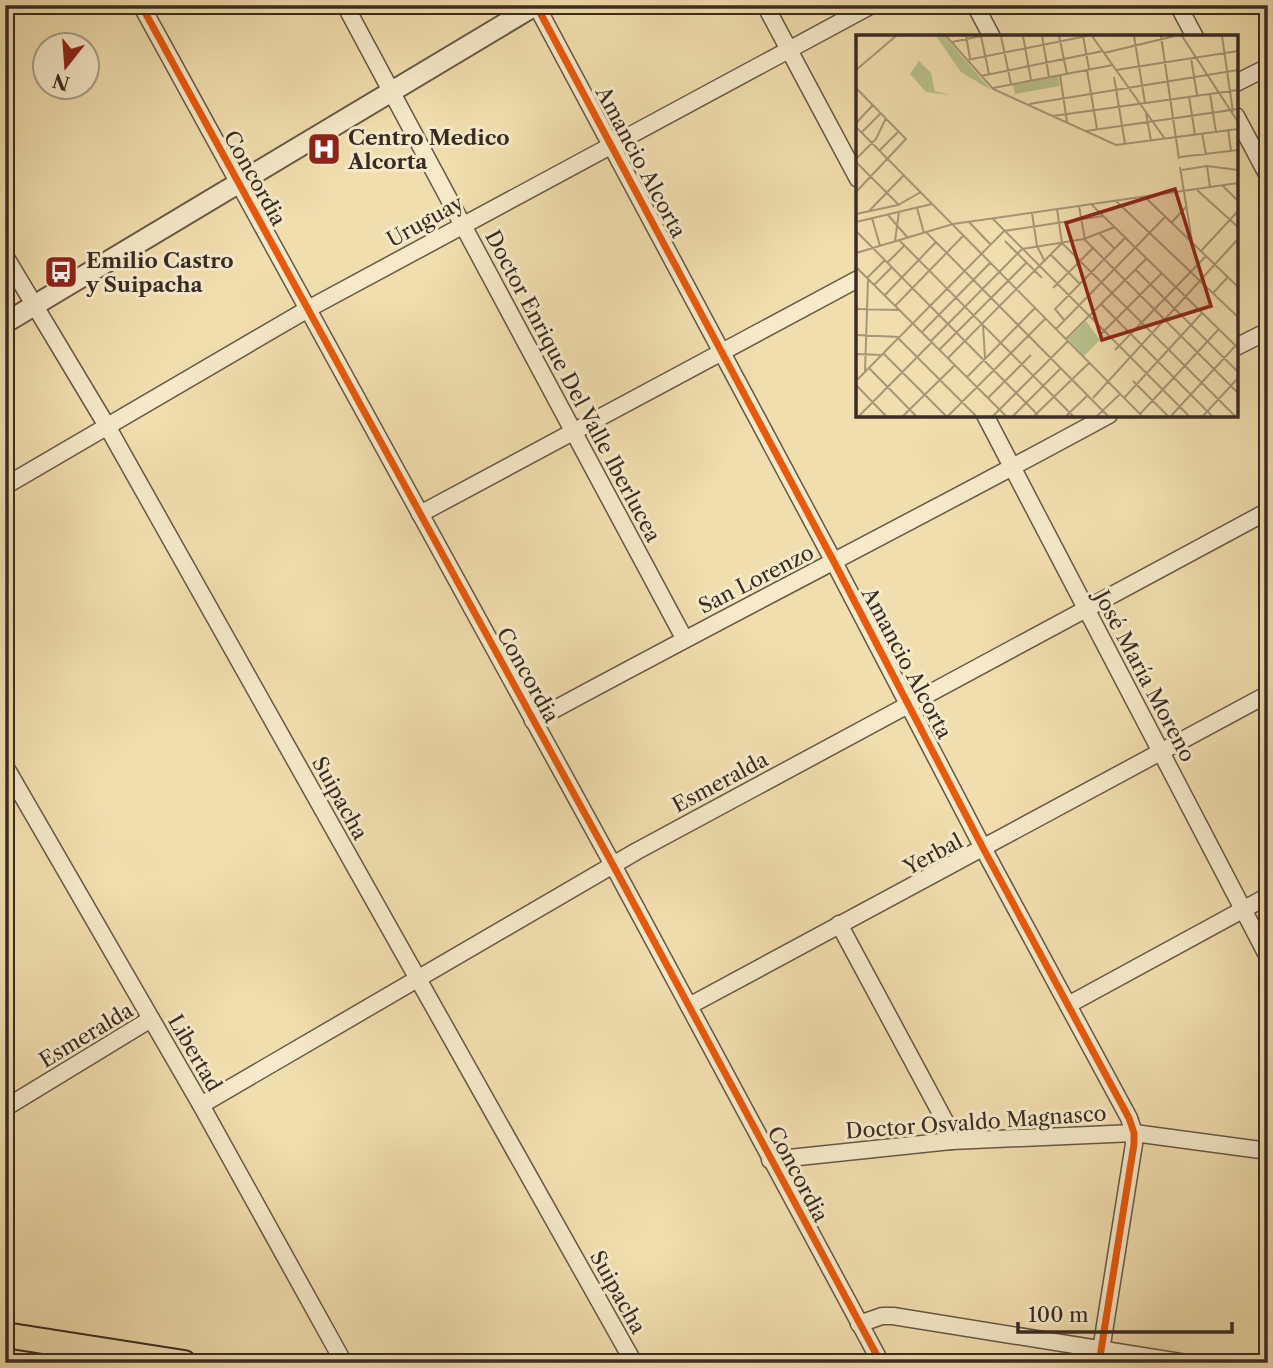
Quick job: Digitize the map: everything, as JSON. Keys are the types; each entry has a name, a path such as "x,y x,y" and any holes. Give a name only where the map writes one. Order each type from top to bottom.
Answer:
{"main road":[{"path":"5,1335 184,1363"}],"street":[{"name":"Concordia","path":"141,5 613,865 881,1363"},
{"name":"Doctor Enrique Del Valle Iberlucea","path":"345,5 684,638"},
{"path":"5,323 536,5"},
{"name":"Amancio Alcorta","path":"536,5 1135,1133"},
{"path":"765,5 856,175"},
{"name":"Uruguay","path":"5,486 308,309 872,5"},
{"path":"975,5 991,35"},
{"path":"1178,5 1194,35"},
{"path":"1238,82 1268,67"},
{"path":"1238,120 1268,176"},
{"name":"Suipacha","path":"5,256 107,426 634,1363"},
{"path":"420,514 856,280"},
{"path":"1238,346 1268,331"},
{"name":"José María Moreno","path":"986,416 1268,957"},
{"name":"San Lorenzo","path":"533,721 684,638 834,562 1107,416"},
{"name":"Esmeralda","path":"201,1105 613,865 1268,511"},
{"name":"Yerbal","path":"689,1006 1268,694"},
{"name":"Libertad","path":"5,766 201,1105 344,1363"},
{"path":"1068,1005 1268,897"},
{"path":"839,925 946,1123 951,1141"},
{"name":"Esmeralda","path":"5,1108 152,1020"},
{"path":"1100,1356 1135,1133"},
{"name":"Doctor Osvaldo Magnasco","path":"770,1160 951,1141 1135,1133 1268,1151"},
{"path":"859,1324 882,1315 893,1316 1100,1356 1186,1363"}],"cycle path":[{"path":"141,5 613,865 881,1363"},
{"path":"536,5 1129,1118 1134,1144 1099,1363"}],"place":[{"name":"Centro Medico Alcorta","path":"324,149"},
{"name":"Emilio Castro y Suipacha","path":"61,272"}]}
